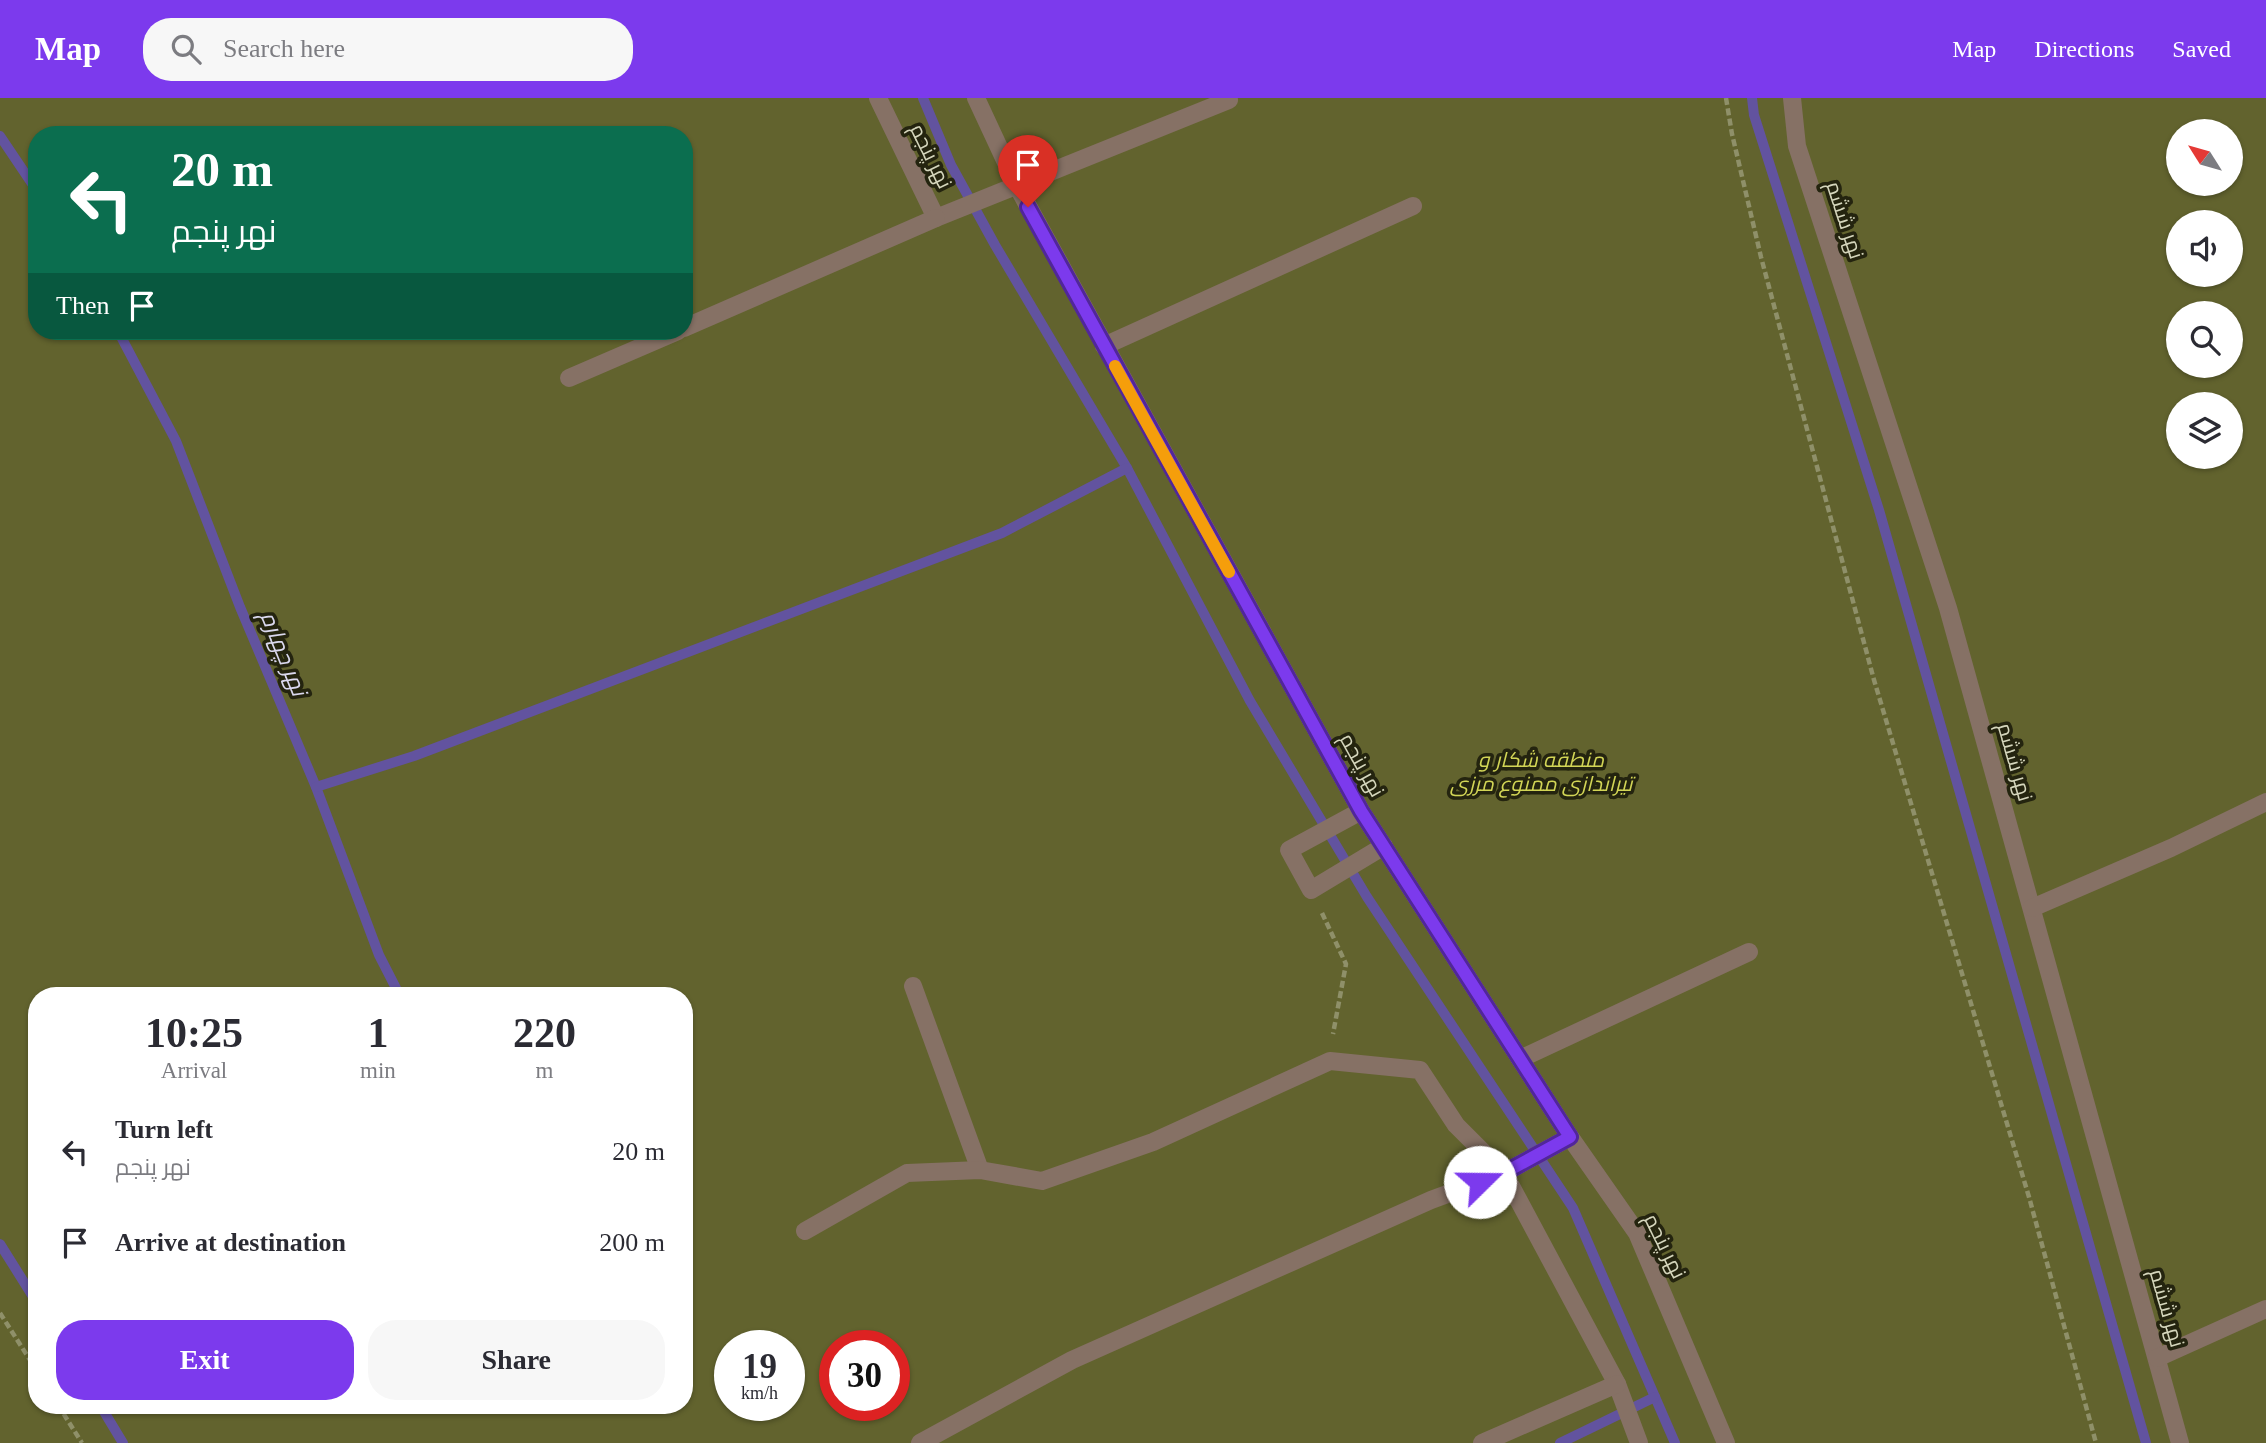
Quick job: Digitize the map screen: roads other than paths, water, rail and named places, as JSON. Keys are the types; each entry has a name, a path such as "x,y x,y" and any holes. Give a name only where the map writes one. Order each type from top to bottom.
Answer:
{"street":[{"name":"نهر پنجم","path":"878,98 944,215"},
{"name":"نهر پنجم","path":"976,98 1016,184 1354,815 1384,846 1520,1059 1562,1141 1637,1233 1726,1443"},
{"name":"نهر ششم","path":"1792,98 1797,146 1948,608 2180,1443"},
{"path":"693,324 1016,184 1229,100"},
{"path":"1104,346 1413,206"},
{"path":"569,378 657,340"},
{"path":"2032,908 2171,848 2266,802"},
{"path":"1354,815 1289,850 1311,890 1384,846"},
{"path":"1520,1059 1749,952"},
{"path":"913,986 980,1170"},
{"path":"805,1231 907,1173 980,1170 1042,1181 1153,1142 1330,1061 1420,1070 1456,1125 1504,1173 1617,1384 1639,1443"},
{"path":"920,1443 1072,1360 1431,1199 1504,1173 1562,1141"},
{"path":"2157,1358 2266,1309"},
{"path":"1482,1443 1617,1384"}],"waterway":[{"path":"923,98 951,165 995,245 1127,468 1250,701 1367,897 1573,1208 1675,1443"},
{"path":"1752,98 1754,115 1879,510 2146,1443"},
{"name":"نهر چهارم","path":"0,136 28,178"},
{"name":"نهر چهارم","path":"123,340 176,441 240,607 316,787 379,955 395,987"},
{"path":"316,787 414,756 1002,533 1127,468"},
{"path":"0,1244 28,1289"},
{"name":"نهر چهارم","path":"1560,1443 1655,1397"},
{"path":"105,1414 123,1443"}],"park label":[{"name":"منطقه شکار و تیراندازی ممنوع مرزی","path":"1541,772"}]}
